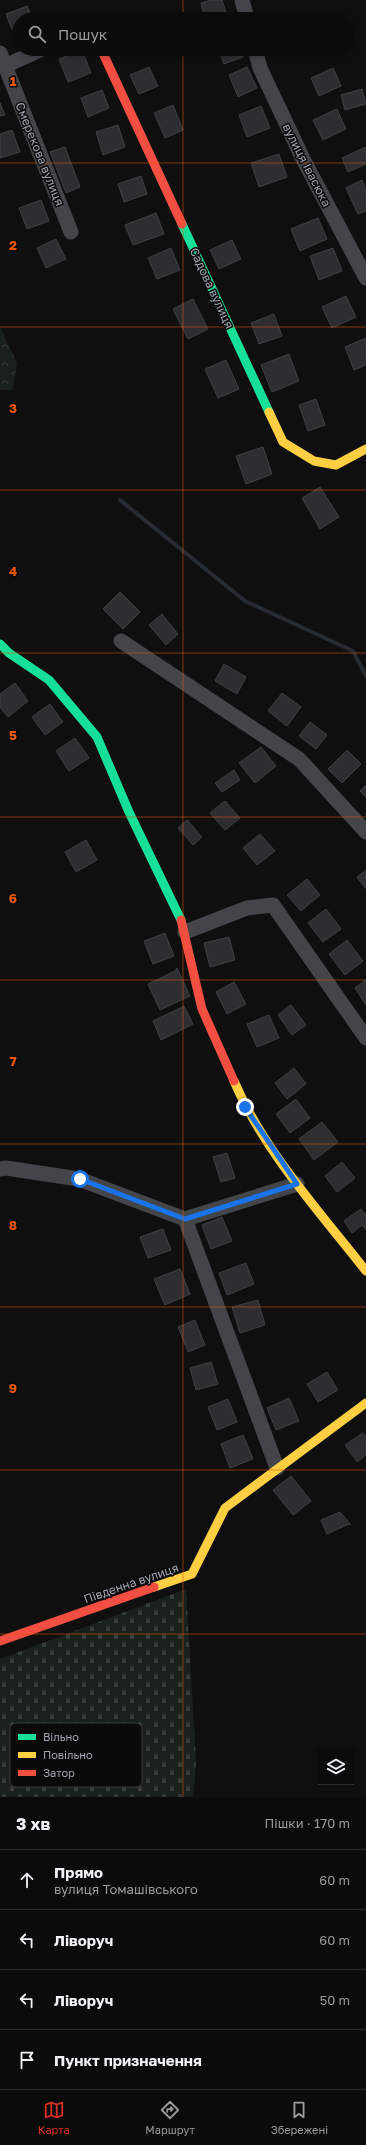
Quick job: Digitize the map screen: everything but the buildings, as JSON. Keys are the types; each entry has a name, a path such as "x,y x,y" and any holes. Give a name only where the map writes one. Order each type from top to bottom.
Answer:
{"street":[{"path":"242,0 245,12"},
{"path":"2,60 17,56"},
{"name":"Садова вулиця","path":"104,56 283,442 314,461 336,466 366,449"},
{"name":"вулиця Івасюка","path":"257,56 260,68 303,159 366,278"},
{"name":"Смерекова вулиця","path":"2,60 71,232"},
{"path":"120,641 299,759 366,832"},
{"path":"0,644 9,654 49,680 97,736 129,812 181,919 202,1009 245,1107 297,1184 366,1271"},
{"path":"184,932 247,908 273,905 365,1036"},
{"path":"0,1169 6,1168 80,1179 185,1219 297,1184"},
{"path":"185,1219 278,1468"},
{"name":"Південна вулиця","path":"0,1640 192,1574 226,1508 366,1403"}],"green space":[{"path":"0,327 17,363 13,390 0,390"},
{"path":"186,1589 196,1761 193,1797 0,1797 0,1659"}],"waterway":[{"path":"120,500 245,601 353,651 366,676"}],"traffic: fast":[{"path":"182,224 269,412"},
{"path":"0,644 9,653 49,680 97,737 129,812 181,920"}],"traffic: slow":[{"path":"269,412 283,442 314,461 336,465 366,449"},
{"path":"234,1081 246,1107 277,1156 311,1203 366,1271"},
{"path":"154,1587 192,1574 225,1508 366,1403"}],"traffic: jam":[{"path":"104,56 182,224"},
{"path":"181,920 202,1009 234,1081"},
{"path":"0,1641 154,1587"}],"route":[{"path":"80,1179 185,1219 297,1184 245,1107"}]}
